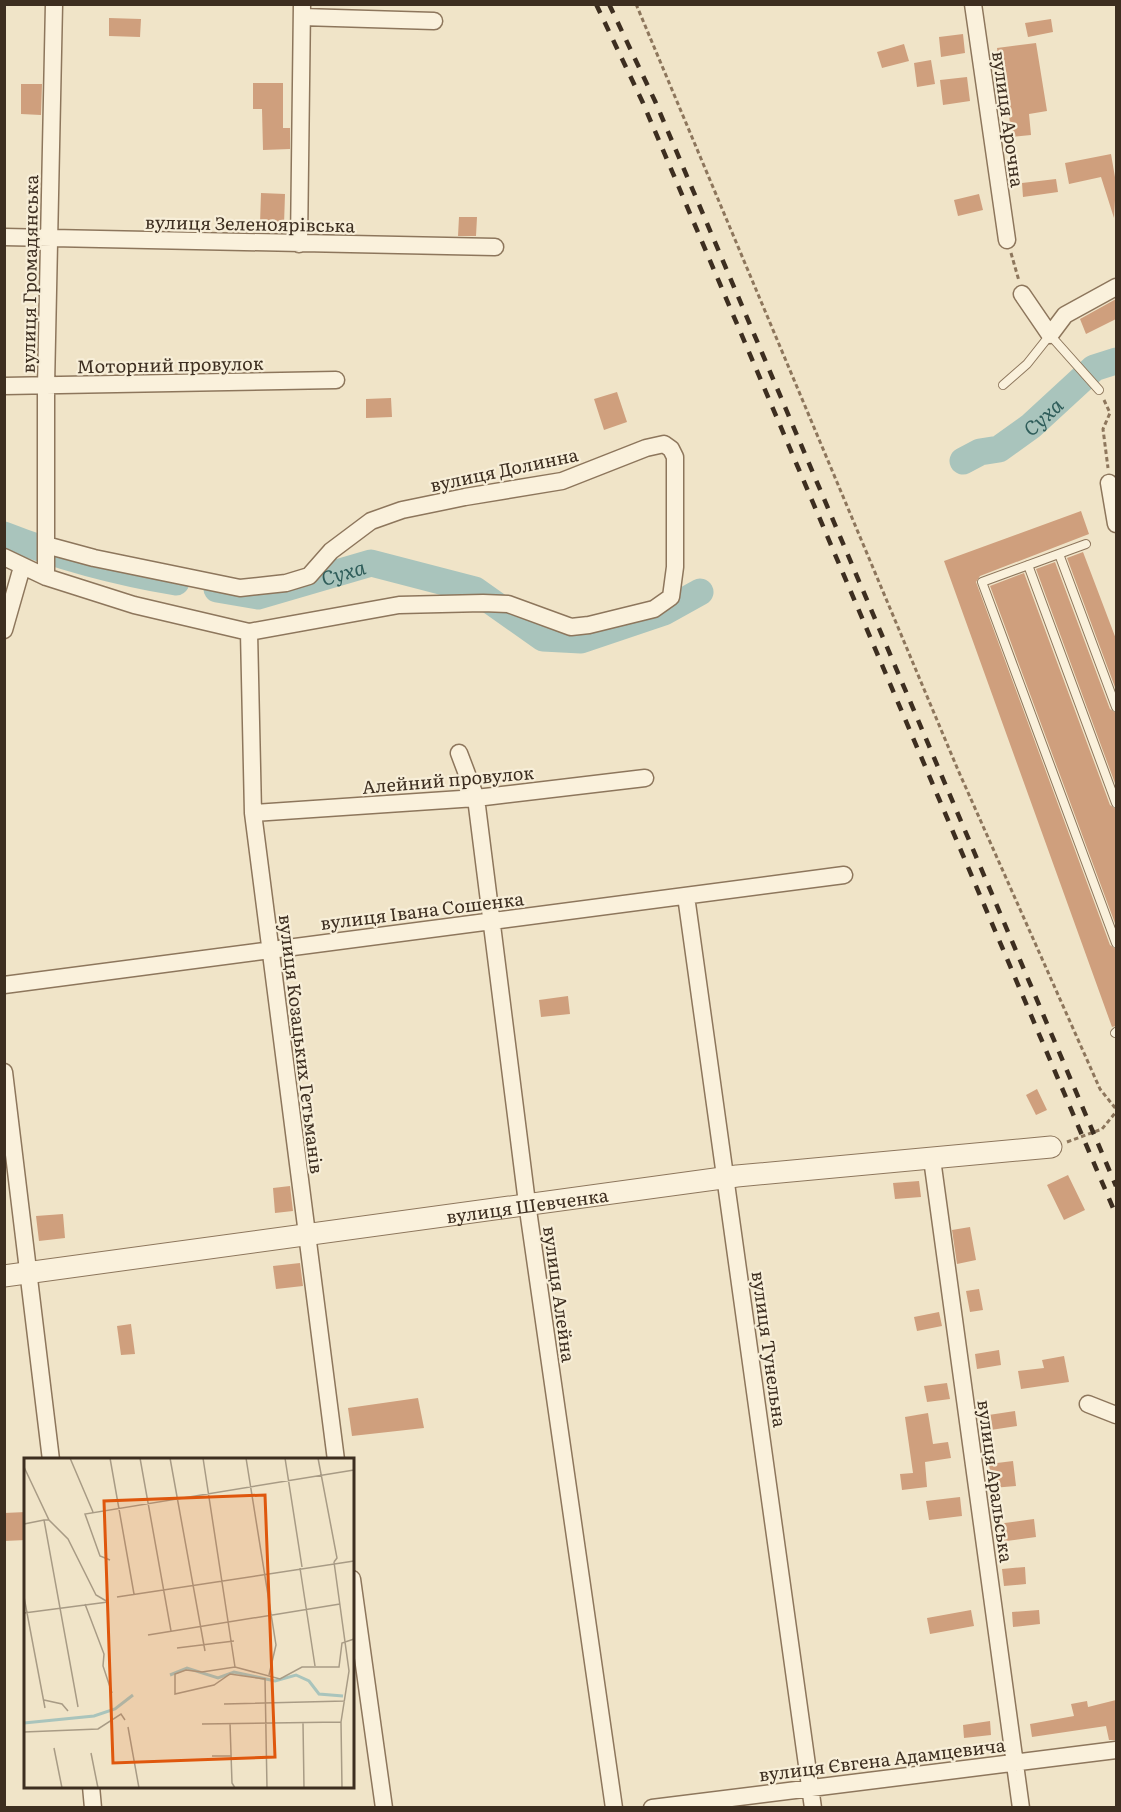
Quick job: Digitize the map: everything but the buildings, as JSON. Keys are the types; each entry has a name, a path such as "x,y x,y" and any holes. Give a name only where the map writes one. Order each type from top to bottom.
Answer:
{"street":[{"name":"вулиця Громадянська","path":"47,574 46,386 54,4"},
{"name":"вулиця Арочна","path":"973,4 1007,240"},
{"path":"299,244 302,11 434,21"},
{"name":"вулиця Зеленоярівська","path":"4,237 495,247"},
{"path":"1022,294 1050,335 1065,315 1116,287"},
{"name":"Моторний провулок","path":"4,386 336,380"},
{"name":"вулиця Долинна","path":"46,545 94,558 240,588 286,583 309,576 331,551 372,521 382,517 465,497 562,481 646,447 664,444 671,449 675,457 675,567 671,597 654,609 589,626 571,627 507,604 399,605 249,632"},
{"path":"1109,483 1116,524"},
{"path":"4,557 22,567 134,605 249,632"},
{"path":"4,630 22,567"},
{"name":"вулиця Козацьких Гетьманів","path":"249,632 253,813 336,1458"},
{"name":"вулиця Алейна","path":"459,753 476,798 494,921 527,1203 614,1808"},
{"name":"Алейний провулок","path":"253,813 476,798 645,778"},
{"name":"вулиця Івана Сошенка","path":"4,985 270,948 844,875"},
{"name":"вулиця Тунельна","path":"686,896 727,1177 813,1808"},
{"path":"4,1072 51,1458"},
{"name":"вулиця Шевченка","path":"4,1276 727,1177 1051,1147"},
{"name":"вулиця Аральська","path":"932,1159 1021,1808"},
{"path":"1088,1404 1116,1415"},
{"path":"354,1593 384,1808"},
{"name":"вулиця Євгена Адамцевича","path":"652,1808 1116,1750"},
{"path":"91,1788 93,1808"}],"lane":[{"path":"1003,385 1027,364 1050,335 1099,390"},
{"path":"1086,544 982,582 1116,943"},
{"path":"1059,554 1116,707"},
{"path":"1028,565 1116,803"}],"path":[{"path":"636,4 958,770 1100,1089 1116,1111 1102,1129 1051,1147"},
{"path":"1007,240 1022,294"},
{"path":"1099,390 1110,413 1103,429 1109,483"}],"waterway":[{"name":"Суха","path":"963,461 980,452 999,449 1031,426 1094,368 1116,361"},
{"name":"Суха","path":"4,535 89,563 176,582"},
{"name":"Суха","path":"217,589 258,596 371,563 475,590 543,638 581,640 664,612 700,592"}],"railway":[{"path":"596,4 643,103 1116,1215"},
{"path":"609,4 655,101 1116,1186"}]}
